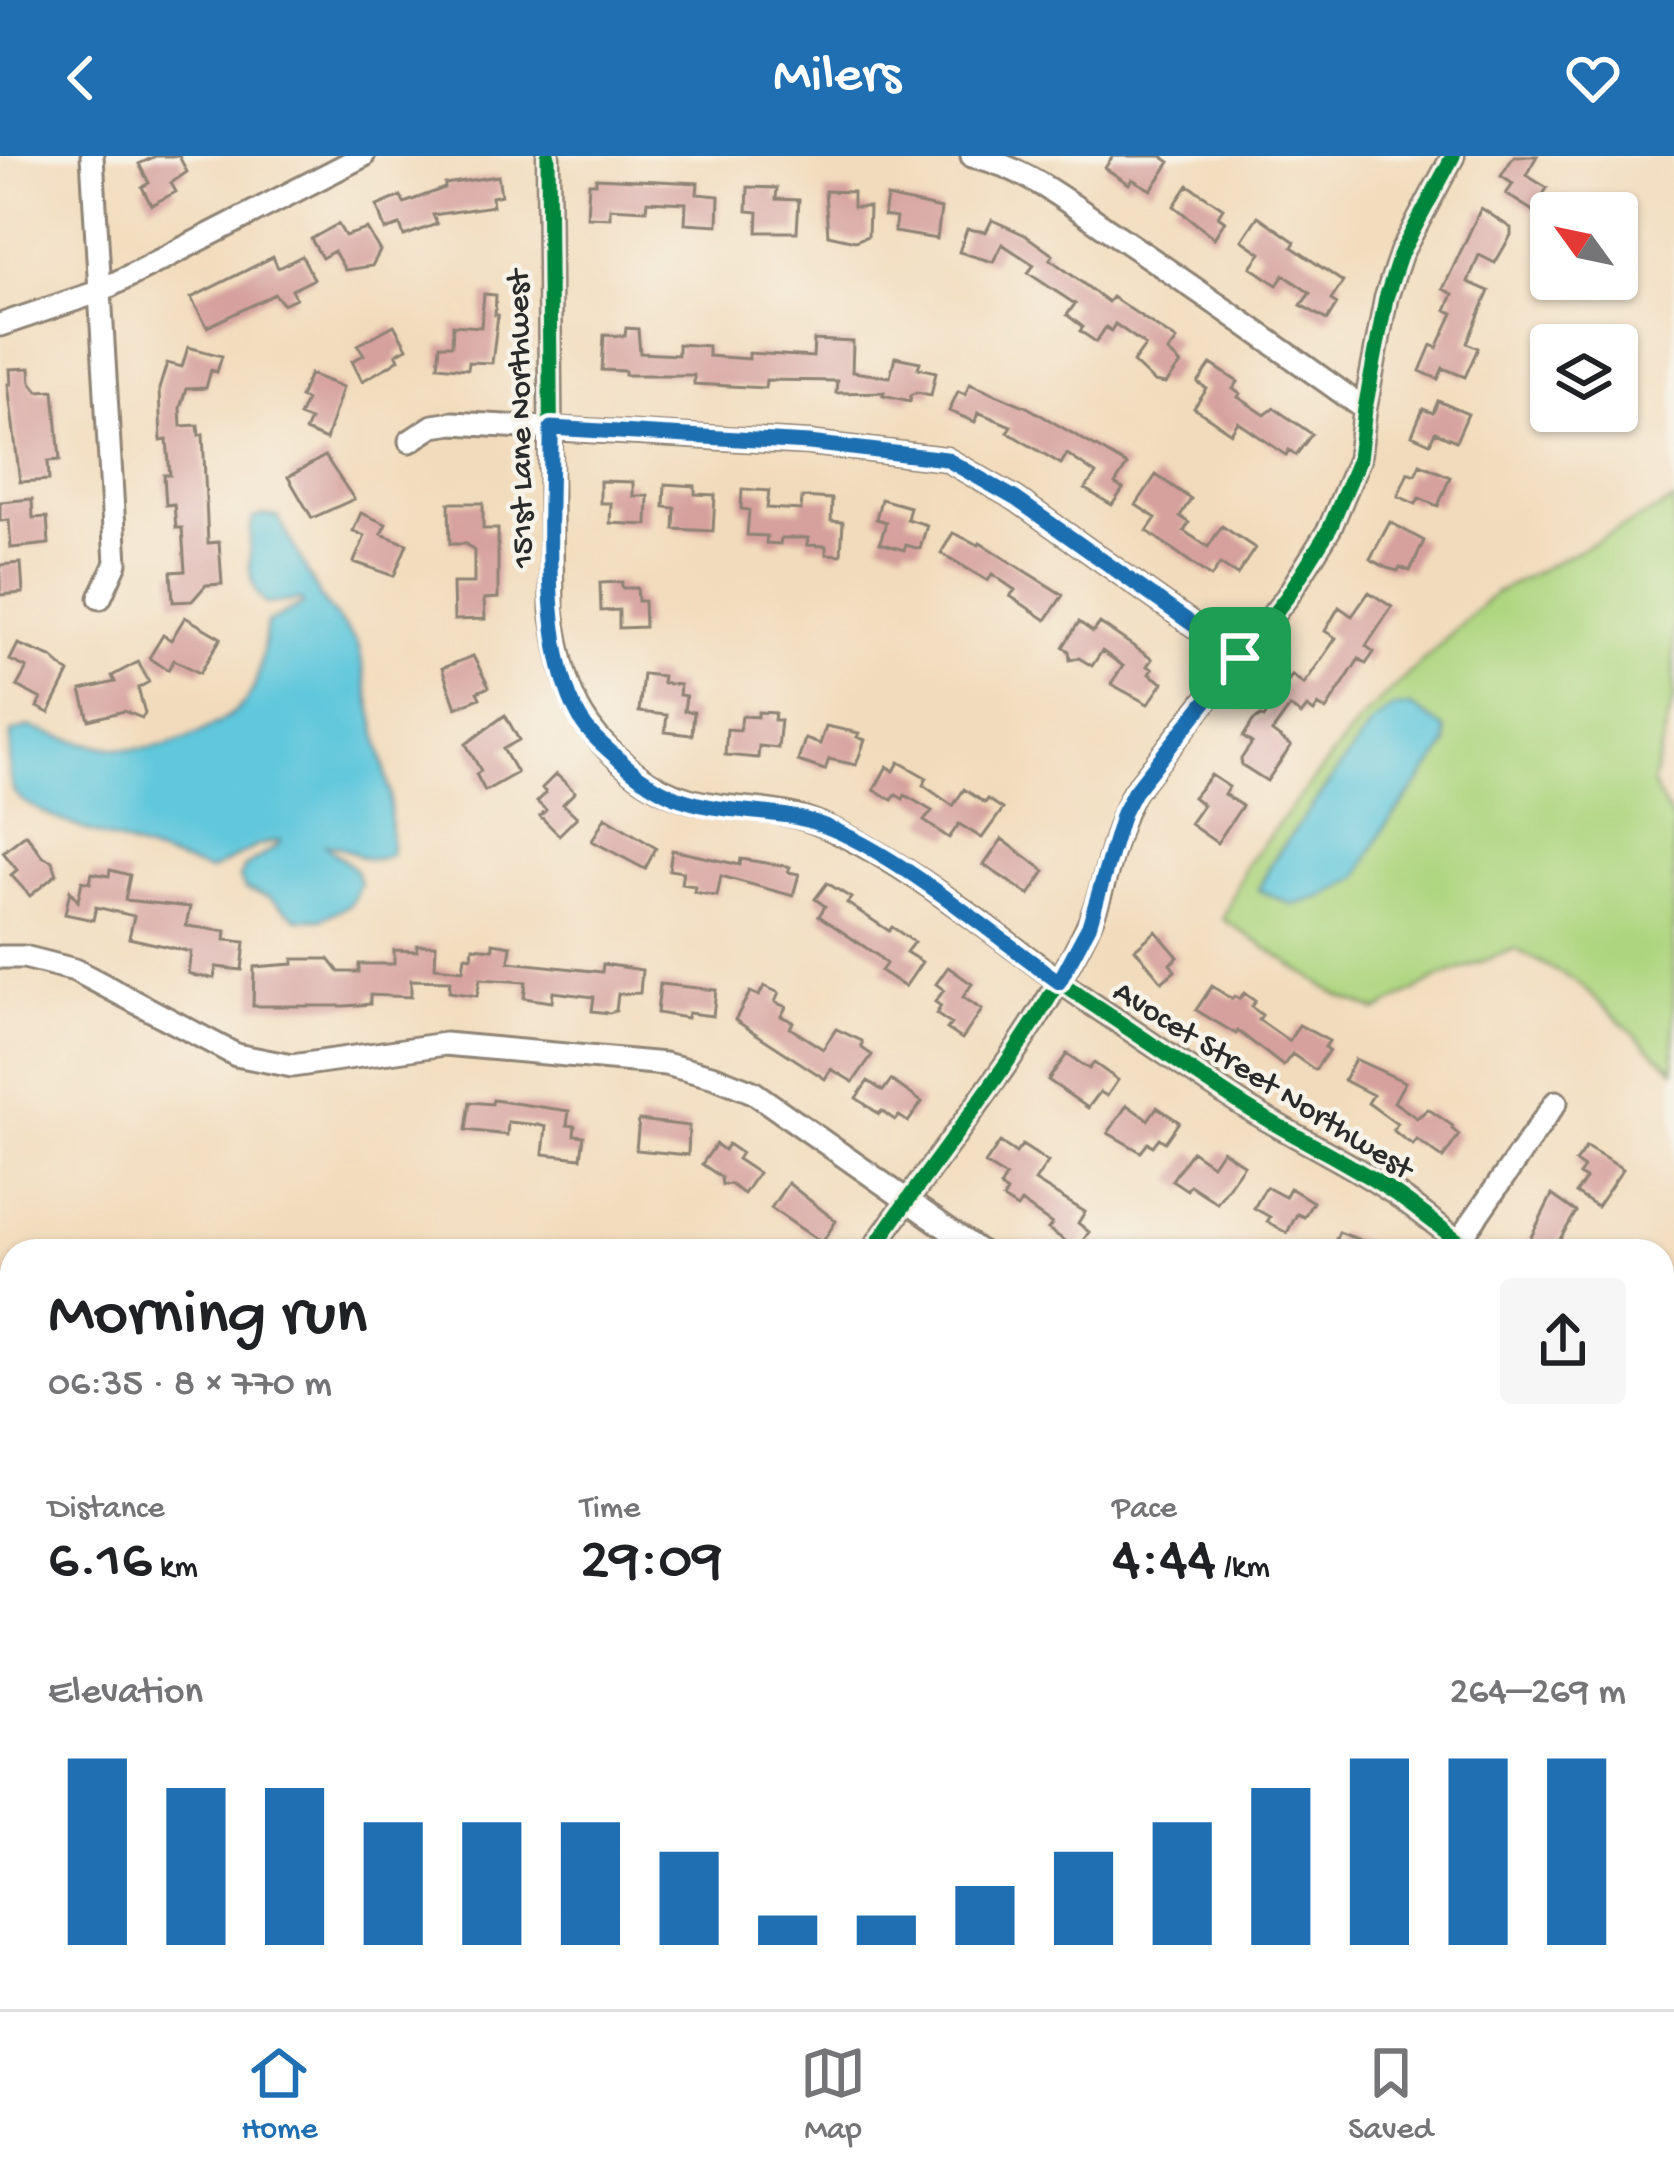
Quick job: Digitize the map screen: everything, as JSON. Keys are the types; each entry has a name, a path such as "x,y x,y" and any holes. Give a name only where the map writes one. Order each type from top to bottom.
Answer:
{"street":[{"path":"92,156 116,562 100,598"},
{"path":"0,325 98,292 363,156"},
{"name":"151st Lane Northwest","path":"548,156 555,633 566,686 581,720 599,741"},
{"path":"972,156 994,160 1036,181 1364,409"},
{"path":"880,1239 1059,982 1089,926 1123,813 1134,792 1287,597 1330,528 1359,459 1386,298 1401,253 1453,156"},
{"path":"410,441 433,426 453,423 809,443 946,459 1016,499 1240,658"},
{"name":"Avocet Street Northwest","path":"599,741 632,771 684,801 727,810 777,812 824,825 891,862 1246,1107 1388,1188 1447,1239"},
{"path":"0,957 24,957 75,970 236,1055 292,1066 445,1044 664,1064 715,1076 753,1092 961,1239"},
{"path":"1460,1239 1556,1102"}],"green space":[{"path":"1674,501 1674,699 1652,784 1674,823 1674,1070 1577,982 1515,949 1440,977 1377,1011 1337,995 1223,919 1246,865 1363,717 1495,593"}],"water":[{"path":"278,517 322,600 358,644 390,794 391,854 364,858 325,845 356,870 360,884 351,904 321,919 298,919 269,897 245,889 240,878 245,867 280,840 257,846 210,871 43,812 13,790 10,777 11,733 28,727 97,746 139,749 183,740 240,706 257,679 267,623 303,604 300,600 266,604 254,586 252,519"},
{"path":"1411,706 1445,729 1447,745 1383,830 1358,877 1326,896 1293,905 1258,890 1273,860 1372,723 1392,708"}],"building":[{"path":"156,156 179,156 187,172 171,183 176,192 151,205 142,187 149,183 139,164"},
{"path":"1113,156 1161,156 1170,162 1151,190 1132,179 1129,184 1105,168"},
{"path":"1514,156 1537,156 1526,175 1547,188 1530,192 1530,209 1506,194 1513,184 1501,176"},
{"path":"498,176 501,195 492,197 493,206 433,215 437,224 404,236 400,225 385,230 377,206 401,196 404,203 445,188 445,184"},
{"path":"596,178 698,183 697,194 719,196 718,225 685,223 686,203 647,201 646,210 610,208 610,218 587,217 589,183 596,183"},
{"path":"1188,185 1223,208 1218,216 1225,221 1214,238 1174,206"},
{"path":"748,187 777,188 776,199 799,200 797,232 757,232 758,212 747,211"},
{"path":"825,191 853,192 853,207 869,207 868,236 855,241 828,235"},
{"path":"887,197 941,209 937,239 894,232 896,218 884,216"},
{"path":"1481,208 1511,228 1511,235 1495,263 1479,255 1468,282 1489,291 1467,343 1478,348 1465,377 1443,368 1438,379 1420,371 1453,313 1446,310 1453,294 1443,289"},
{"path":"1258,216 1295,242 1292,247 1343,282 1331,300 1337,304 1327,320 1301,305 1310,293 1284,275 1277,285 1251,267 1261,253 1242,240"},
{"path":"992,220 1025,235 1108,302 1112,297 1177,340 1168,352 1181,364 1166,384 1154,382 1133,362 1145,346 1141,342 1115,324 1111,331 1106,327 1096,342 1080,331 1083,327 1067,315 1075,304 1028,273 1034,265 1002,244 993,262 959,252 967,229 986,232"},
{"path":"338,224 345,236 367,229 380,251 372,266 345,270 334,251 322,258 311,239"},
{"path":"302,256 314,279 292,290 296,298 283,304 275,294 207,327 191,298 273,257 278,268"},
{"path":"484,294 496,295 492,363 469,362 468,369 438,366 440,345 452,345 453,325 481,327"},
{"path":"394,325 407,348 396,354 399,359 362,381 352,361 364,355 358,345"},
{"path":"626,328 638,329 640,353 678,355 678,344 708,346 708,356 813,357 814,340 853,342 852,372 890,377 895,357 920,362 918,368 936,372 931,395 917,392 910,401 884,392 836,393 837,381 766,380 765,388 694,384 694,375 625,375 625,371 602,370 604,335 625,336"},
{"path":"188,347 222,356 206,388 186,389 180,408 181,426 198,425 199,435 203,434 208,543 219,542 222,584 206,585 192,601 173,602 171,572 185,571 182,528 176,528 174,504 166,505 164,475 170,475 167,440 161,441 159,389 167,363 182,367"},
{"path":"1211,364 1238,382 1233,389 1238,397 1265,415 1274,408 1312,434 1296,455 1289,450 1286,455 1238,422 1231,433 1194,408 1207,389 1198,383"},
{"path":"30,368 31,382 38,391 54,390 60,460 48,461 49,480 20,482 8,384 10,369"},
{"path":"310,374 343,387 326,440 305,431 310,420 299,416 306,400 300,397"},
{"path":"970,383 1027,407 1127,465 1115,484 1123,489 1112,505 1085,489 1096,474 1067,454 1061,464 1007,432 1011,426 978,412 975,422 949,411 958,391 965,394"},
{"path":"1438,401 1468,414 1456,441 1435,432 1430,443 1412,435 1423,409 1433,413"},
{"path":"325,456 354,499 312,518 288,477"},
{"path":"1420,464 1450,477 1438,506 1398,496 1408,472 1415,475"},
{"path":"1156,475 1191,499 1180,516 1189,523 1184,531 1208,547 1222,526 1255,548 1237,575 1220,564 1211,577 1147,531 1156,518 1136,505"},
{"path":"600,481 633,482 633,496 648,496 647,525 610,523 611,503 600,503"},
{"path":"665,484 695,486 695,494 715,495 713,531 674,529 675,508 664,507"},
{"path":"742,489 769,491 767,508 801,510 802,497 832,499 831,521 843,522 841,555 826,554 826,546 807,545 808,538 781,538 780,544 766,543 767,536 747,535 749,510 741,509"},
{"path":"32,499 33,518 47,517 49,544 11,548 9,520 0,521 0,502"},
{"path":"881,499 910,507 907,519 927,525 920,549 880,543 886,522 876,519"},
{"path":"449,503 483,503 483,529 498,529 498,598 484,599 485,619 454,620 453,583 474,583 474,551 466,544 450,544"},
{"path":"361,513 386,524 381,534 407,544 394,576 354,562 365,536 353,531"},
{"path":"1390,522 1424,541 1410,571 1387,568 1370,559"},
{"path":"953,533 980,543 1063,595 1046,620 1010,596 1015,590 992,574 988,581 941,553"},
{"path":"21,563 23,593 0,595 0,565"},
{"path":"622,582 622,588 637,588 638,601 644,601 645,627 619,628 619,610 601,611 600,583"},
{"path":"1369,592 1392,607 1366,646 1374,652 1366,664 1359,659 1326,710 1318,705 1314,712 1307,707 1301,715 1290,707 1272,732 1291,746 1267,781 1242,765 1252,743 1243,737 1253,721 1264,718 1292,675 1304,684 1336,638 1325,631 1339,607 1352,616"},
{"path":"185,617 221,638 200,673 174,660 168,670 149,658 163,635 171,640"},
{"path":"1079,622 1093,632 1100,623 1152,659 1149,674 1163,683 1148,704 1111,684 1123,666 1102,651 1092,666 1079,658 1070,660 1063,647"},
{"path":"18,644 51,657 69,673 49,713 37,707 41,699 17,686 27,668 10,660"},
{"path":"473,656 489,687 477,692 480,698 456,708 442,668"},
{"path":"138,662 149,682 138,688 145,713 142,718 124,711 89,720 81,690 115,682 112,676"},
{"path":"643,674 663,676 662,683 680,685 679,695 686,696 684,711 694,712 692,735 665,732 667,715 639,712"},
{"path":"758,712 775,713 774,720 781,720 778,748 759,746 758,758 725,755 727,729 740,730 742,716 758,717"},
{"path":"505,715 519,740 503,749 517,773 485,791 476,774 481,771 466,744"},
{"path":"826,726 859,733 857,737 865,740 856,765 829,759 825,770 798,761 805,739 820,744"},
{"path":"899,762 927,778 923,785 953,806 964,789 1003,809 982,838 959,824 949,838 924,821 932,811 905,795 892,800 874,790 887,766 894,771"},
{"path":"556,774 575,792 563,804 577,817 559,835 540,816 546,810 537,802 546,793 542,788"},
{"path":"1211,775 1229,787 1224,794 1242,806 1217,843 1190,824 1203,805 1193,797"},
{"path":"605,817 656,848 645,869 592,841"},
{"path":"26,834 42,856 52,861 57,874 30,896 11,875 17,870 3,852"},
{"path":"1002,839 1045,871 1029,895 984,865"},
{"path":"672,850 740,865 741,859 790,867 788,872 799,874 793,896 721,876 717,896 694,892 695,886 681,884 683,872 669,870"},
{"path":"110,870 130,875 125,900 190,907 186,926 226,931 225,940 245,942 242,970 216,967 214,978 196,976 188,973 191,952 129,938 134,916 96,907 93,920 65,914 70,891 78,901 82,881 90,883 92,873 109,876"},
{"path":"827,883 851,898 847,903 914,942 906,952 922,962 905,987 881,971 886,964 878,956 819,916 825,906 815,899"},
{"path":"1156,931 1178,957 1170,964 1175,971 1162,982 1135,949"},
{"path":"493,943 511,946 509,962 602,972 603,964 642,970 640,993 618,994 616,1011 609,1013 592,1011 594,997 553,992 552,1002 524,998 526,982 480,979 477,996 449,992 450,981 411,980 411,997 370,995 370,1004 253,1006 254,967 293,964 293,959 329,959 339,972 359,972 359,964 394,964 394,950 417,951 417,945 436,945 435,967 463,970 465,956 472,957 473,947 493,949"},
{"path":"948,967 972,984 963,997 982,1010 962,1039 936,1014 941,1006 935,1002 944,990 936,984"},
{"path":"660,984 716,990 713,1016 657,1013"},
{"path":"764,986 779,993 775,1002 786,1007 781,1016 793,1022 790,1028 823,1049 836,1029 862,1041 862,1048 872,1055 853,1082 831,1069 825,1079 735,1020 750,992 759,996"},
{"path":"1212,986 1232,999 1244,993 1255,1001 1251,1007 1262,1015 1259,1020 1289,1041 1299,1025 1329,1041 1325,1047 1329,1050 1315,1070 1292,1054 1283,1066 1238,1031 1196,1010"},
{"path":"1067,1054 1089,1069 1094,1063 1118,1080 1107,1096 1100,1092 1088,1108 1048,1080"},
{"path":"1355,1059 1405,1082 1394,1102 1417,1118 1428,1109 1453,1126 1459,1135 1443,1158 1417,1140 1413,1145 1400,1136 1393,1130 1397,1124 1368,1103 1373,1095 1344,1080"},
{"path":"891,1080 922,1102 908,1122 882,1111 879,1114 856,1098 868,1081 883,1091"},
{"path":"493,1100 569,1111 567,1125 575,1126 574,1135 584,1136 581,1158 543,1154 546,1127 538,1125 508,1122 507,1135 466,1130 470,1102 492,1104"},
{"path":"1127,1105 1148,1120 1157,1107 1179,1122 1165,1142 1159,1138 1141,1152 1108,1133"},
{"path":"639,1120 689,1126 688,1155 636,1150"},
{"path":"1000,1142 1016,1153 1022,1145 1048,1162 1035,1181 1085,1212 1078,1223 1089,1232 1084,1239 1062,1239 1048,1229 1052,1224 1021,1202 1017,1208 1003,1199 1007,1192 1000,1187 1006,1177 985,1164"},
{"path":"716,1144 724,1150 728,1144 741,1153 737,1159 758,1173 744,1194 730,1184 722,1185 721,1177 702,1164"},
{"path":"1586,1147 1623,1169 1597,1207 1576,1193 1586,1179 1579,1175 1584,1168 1575,1162"},
{"path":"1222,1150 1244,1165 1217,1203 1190,1185 1187,1190 1172,1180 1192,1151 1212,1165"},
{"path":"788,1183 836,1221 825,1239 816,1239 771,1208"},
{"path":"1266,1187 1285,1197 1290,1188 1313,1202 1304,1217 1297,1214 1287,1233 1254,1208"},
{"path":"1552,1195 1576,1212 1560,1239 1530,1239"}],"cycle path":[{"path":"548,156 552,611 573,699 610,752 656,786 681,797 802,818 897,865 1205,1080 1385,1187 1455,1239"},
{"path":"881,1239 1012,1055 1064,973 1093,914 1134,792 1287,597 1330,528 1359,459 1386,298 1401,253 1453,156"}],"route":[{"path":"551,428 809,443 946,459 1016,499 1240,658 1134,792 1123,813 1089,926 1059,982 891,862 824,825 777,812 727,810 684,801 632,771 599,741 581,720 566,686 552,611 551,428"}]}
